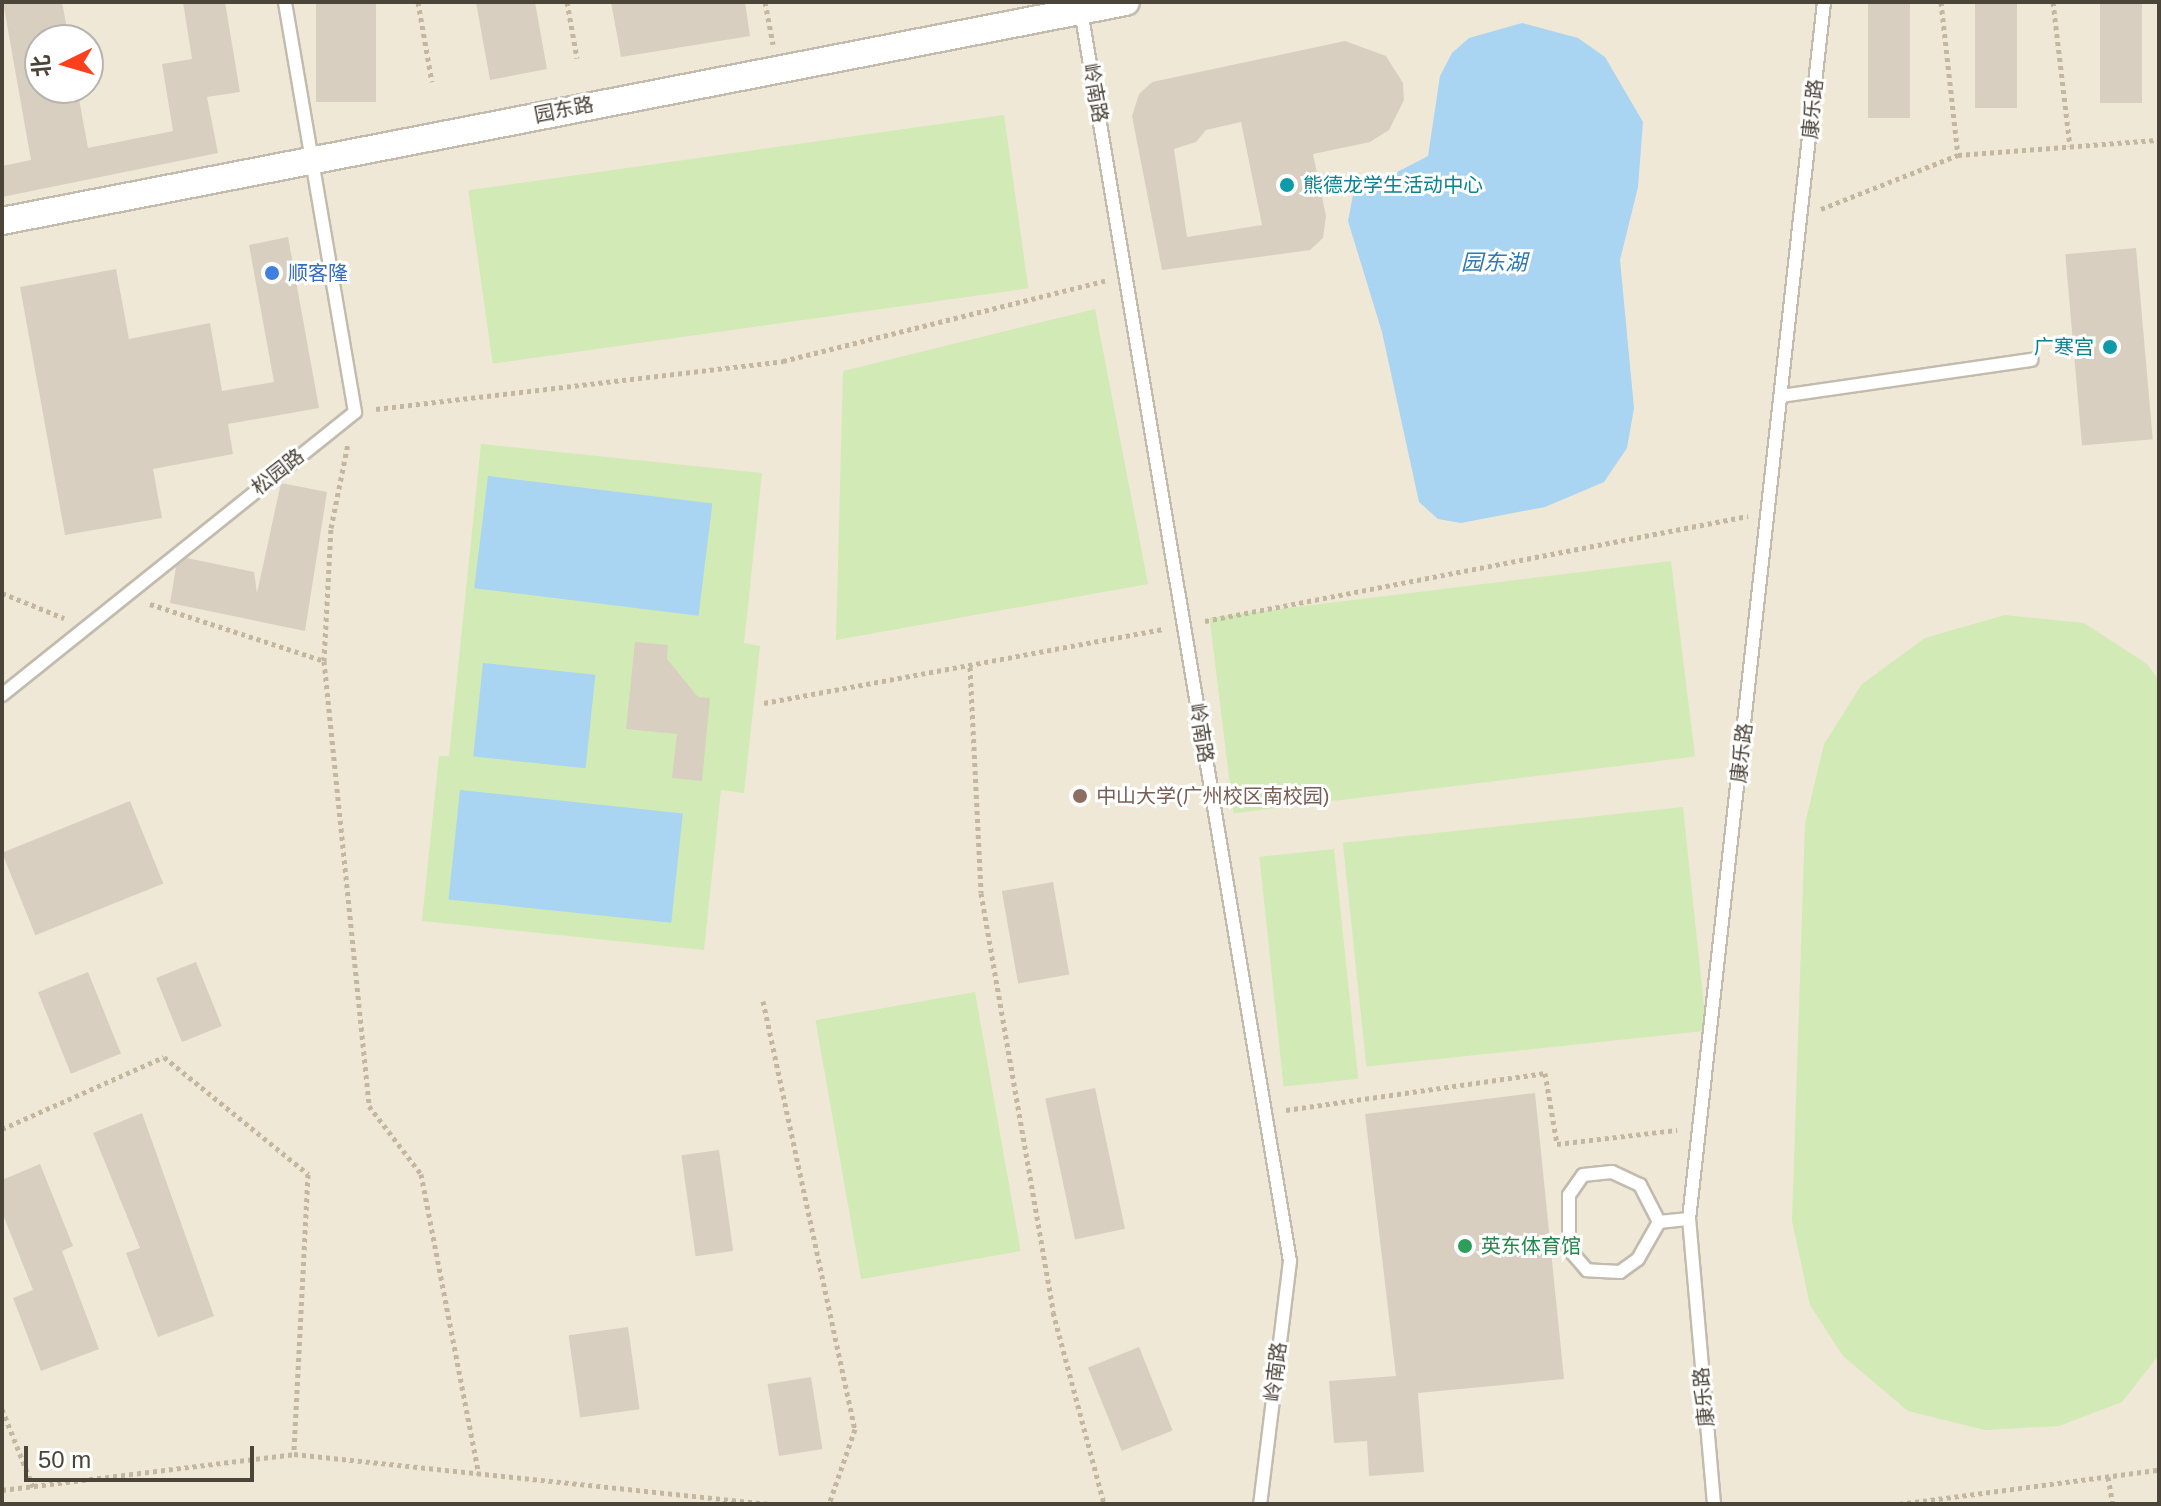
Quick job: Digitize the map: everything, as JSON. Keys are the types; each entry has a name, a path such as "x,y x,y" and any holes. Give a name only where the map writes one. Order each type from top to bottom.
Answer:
{"street":[{"name":"园东路","path":"2,221 1126,2"}],"lane":[{"path":"285,2 355,412"},
{"name":"康乐路","path":"1714,1504 1689,1219 1824,2"},
{"name":"岭南路","path":"1081,10 1290,1261 1260,1504"},
{"path":"1781,396 2031,360"},
{"name":"松园路","path":"2,695 355,412"},
{"path":"1612,1172 1640,1185 1659,1222 1638,1259 1620,1272 1587,1270 1569,1249 1569,1195 1583,1175 1612,1172"},
{"path":"1659,1222 1689,1219"}],"path":[{"path":"418,2 432,82"},
{"path":"567,2 577,58"},
{"path":"765,2 778,69"},
{"path":"1941,2 1958,155"},
{"path":"2053,2 2070,146"},
{"path":"1801,216 1958,155 2159,140"},
{"path":"479,1474 421,1174 369,1106 324,661 331,528 355,412 783,361 1125,276"},
{"path":"764,703 970,667 1769,512"},
{"path":"2,593 84,627"},
{"path":"123,595 324,661"},
{"path":"970,667 981,893 1053,1312 1104,1504"},
{"path":"763,1001 855,1429 829,1504"},
{"path":"2,1129 164,1057 308,1174 294,1454"},
{"path":"1265,1113 1545,1073 1557,1144 1699,1127"},
{"path":"2,1409 33,1487"},
{"path":"2,1490 294,1454 769,1504"},
{"path":"1899,1504 2159,1470"},
{"path":"2108,1477 2113,1504"}],"shaded area":[{"name":"中山大学(广州校区南校园)","path":"2,2 2159,2 2159,1504 2,1504"}],"green space":[{"path":"1004,115 1028,288 493,364 468,190"},
{"path":"1095,309 1148,584 836,640 843,371"},
{"path":"481,444 762,473 744,643 760,646 744,793 721,790 704,950 422,921 439,756 449,756"},
{"path":"1671,561 1695,757 1233,813 1209,618"},
{"path":"2005,615 2084,623 2147,664 2159,680 2159,1355 2122,1402 2059,1426 1985,1430 1908,1411 1843,1356 1810,1305 1792,1221 1805,824 1824,744 1862,684 1925,638"},
{"path":"1683,807 1707,1031 1366,1067 1343,843"},
{"path":"1334,849 1358,1079 1284,1087 1259,857"},
{"path":"975,992 1021,1251 861,1279 815,1020"}],"water":[{"name":"园东湖","path":"1522,23 1578,38 1605,57 1643,122 1638,187 1620,260 1634,408 1627,448 1604,482 1545,507 1461,523 1438,519 1419,502 1382,332 1348,221 1353,195 1428,156 1440,76 1452,53 1469,38"},
{"path":"488,476 712,504 699,616 474,588"},
{"path":"483,663 595,675 586,768 473,756"},
{"path":"460,790 683,813 671,923 449,899"}],"building":[{"path":"3,2 62,2 66,24 24,24 24,104 80,104 88,148 173,131 162,64 192,59 183,2 225,2 240,92 207,97 218,153 2,197 2,166 31,160"},
{"path":"316,2 376,2 376,102 316,102"},
{"path":"476,2 535,2 547,69 490,80"},
{"path":"611,2 745,2 750,36 621,57"},
{"path":"1868,2 1910,2 1910,118 1868,118"},
{"path":"1975,2 2017,2 2017,108 1975,108"},
{"path":"2100,2 2142,2 2142,103 2100,103"},
{"name":"熊德龙学生活动中心","path":"1345,41 1386,56 1403,83 1404,100 1389,130 1370,142 1313,154 1326,216 1323,238 1310,250 1162,270 1132,116 1139,94 1152,82","holes":["1241,122 1262,225 1187,237 1174,149 1196,142 1206,130"]},
{"path":"288,237 319,408 228,424 233,454 153,469 162,518 65,535 20,287 116,269 129,339 210,323 222,391 274,382 249,245"},
{"name":"广寒宫","path":"2136,248 2153,439 2082,445 2065,254"},
{"path":"281,483 327,492 305,631 170,603 176,567 187,558 254,572 257,593"},
{"path":"635,642 668,645 667,659 698,697 710,698 702,781 672,778 677,734 626,729"},
{"path":"130,801 163,884 35,935 2,853"},
{"path":"1053,882 1069,975 1018,984 1002,891"},
{"path":"196,962 222,1026 182,1042 156,978"},
{"path":"88,972 121,1054 71,1074 38,992"},
{"path":"1095,1088 1125,1229 1075,1239 1045,1099"},
{"name":"英东体育馆","path":"1535,1093 1564,1379 1418,1393 1424,1472 1369,1476 1367,1441 1334,1443 1329,1381 1396,1376 1365,1114"},
{"path":"142,1113 214,1316 158,1337 126,1253 140,1248 93,1133"},
{"path":"719,1150 733,1251 696,1256 681,1155"},
{"path":"40,1164 73,1246 62,1251 99,1349 41,1371 13,1298 33,1290 2,1212 2,1180"},
{"path":"628,1327 640,1409 580,1418 569,1335"},
{"path":"1139,1347 1173,1430 1122,1451 1088,1368"},
{"path":"811,1377 822,1449 779,1456 768,1384"}],"place":[{"name":"熊德龙学生活动中心","path":"1287,185"},
{"name":"顺客隆","path":"272,273"},
{"name":"广寒宫","path":"2110,347"},
{"name":"中山大学(广州校区南校园)","path":"1080,796"},
{"name":"英东体育馆","path":"1465,1246"}]}
